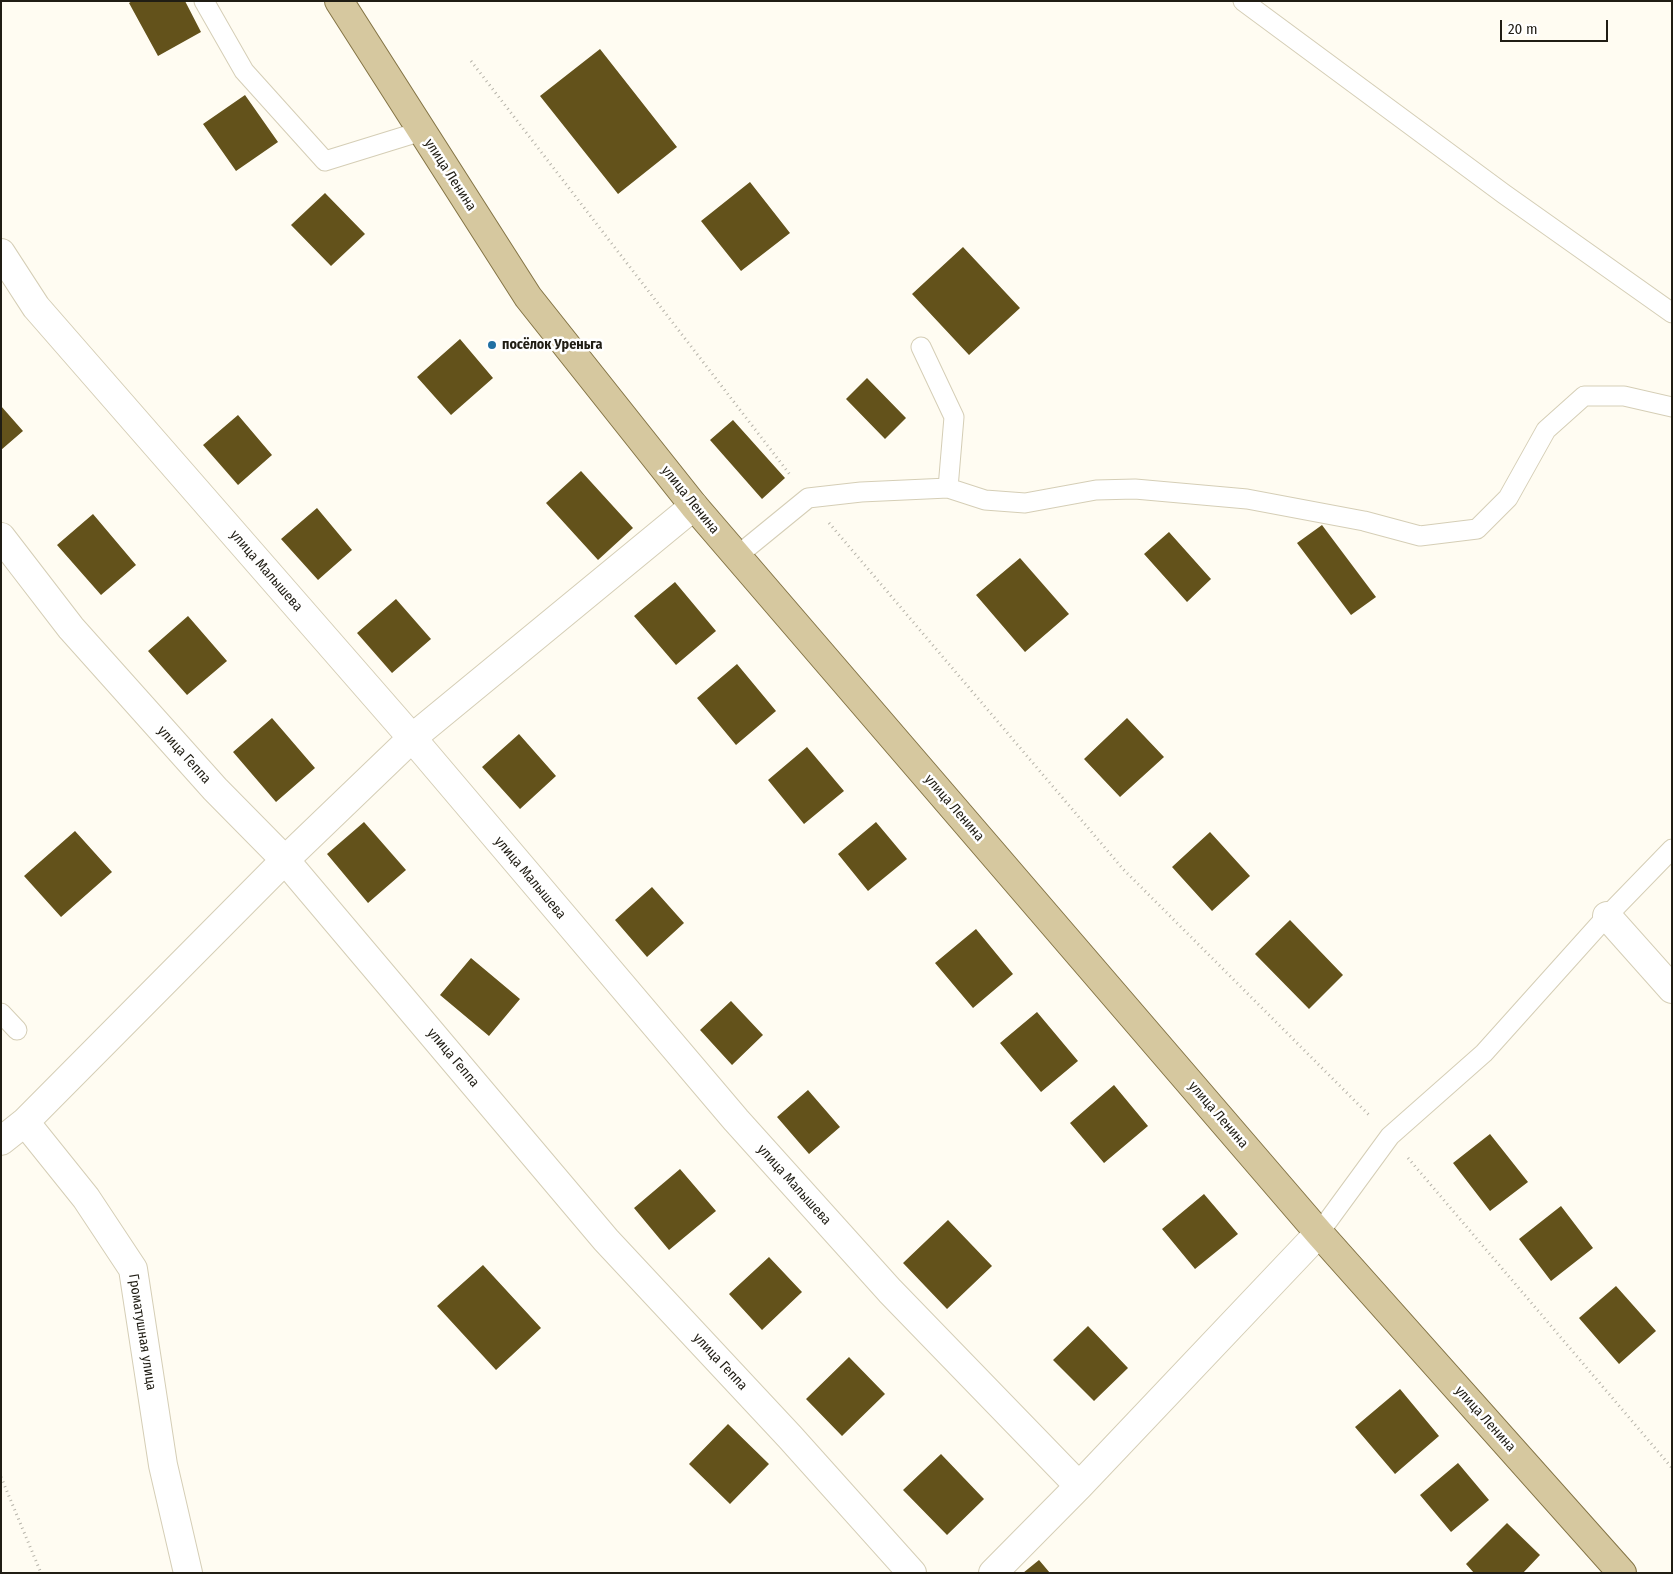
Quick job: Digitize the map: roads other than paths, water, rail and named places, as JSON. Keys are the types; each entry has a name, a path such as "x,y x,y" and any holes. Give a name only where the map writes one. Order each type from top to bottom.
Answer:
{"main road":[{"name":"улица Ленина","path":"339,1 528,297 694,506 1319,1233 1622,1573"}],"street":[{"name":"улица Малышева","path":"1,253 36,307 412,738 736,1120 890,1291 1079,1486"},
{"path":"1,1142 25,1122 285,860 412,738 694,506"},
{"name":"улица Геппа","path":"1,537 71,628 215,789 285,860 606,1240 783,1430 912,1573"},
{"path":"1607,916 1672,989"},
{"name":"Громатушная улица","path":"25,1122 86,1198 133,1269 162,1465 188,1573"},
{"path":"993,1573 1079,1486 1319,1233"}],"lane":[{"path":"204,1 244,71 325,161 422,131"},
{"path":"1243,1 1504,194 1672,313"},
{"path":"921,347 954,417 948,488"},
{"path":"737,556 808,498 861,492 948,488 985,500 1025,503 1096,490 1135,489 1248,499 1364,521 1420,536 1477,528 1508,498 1546,430 1584,396 1624,396 1672,407"},
{"path":"1319,1233 1390,1136 1484,1053 1607,916 1672,849"},
{"path":"1,1013 17,1030"}],"place":[{"name":"посёлок Уреньга","path":"492,345"}]}
